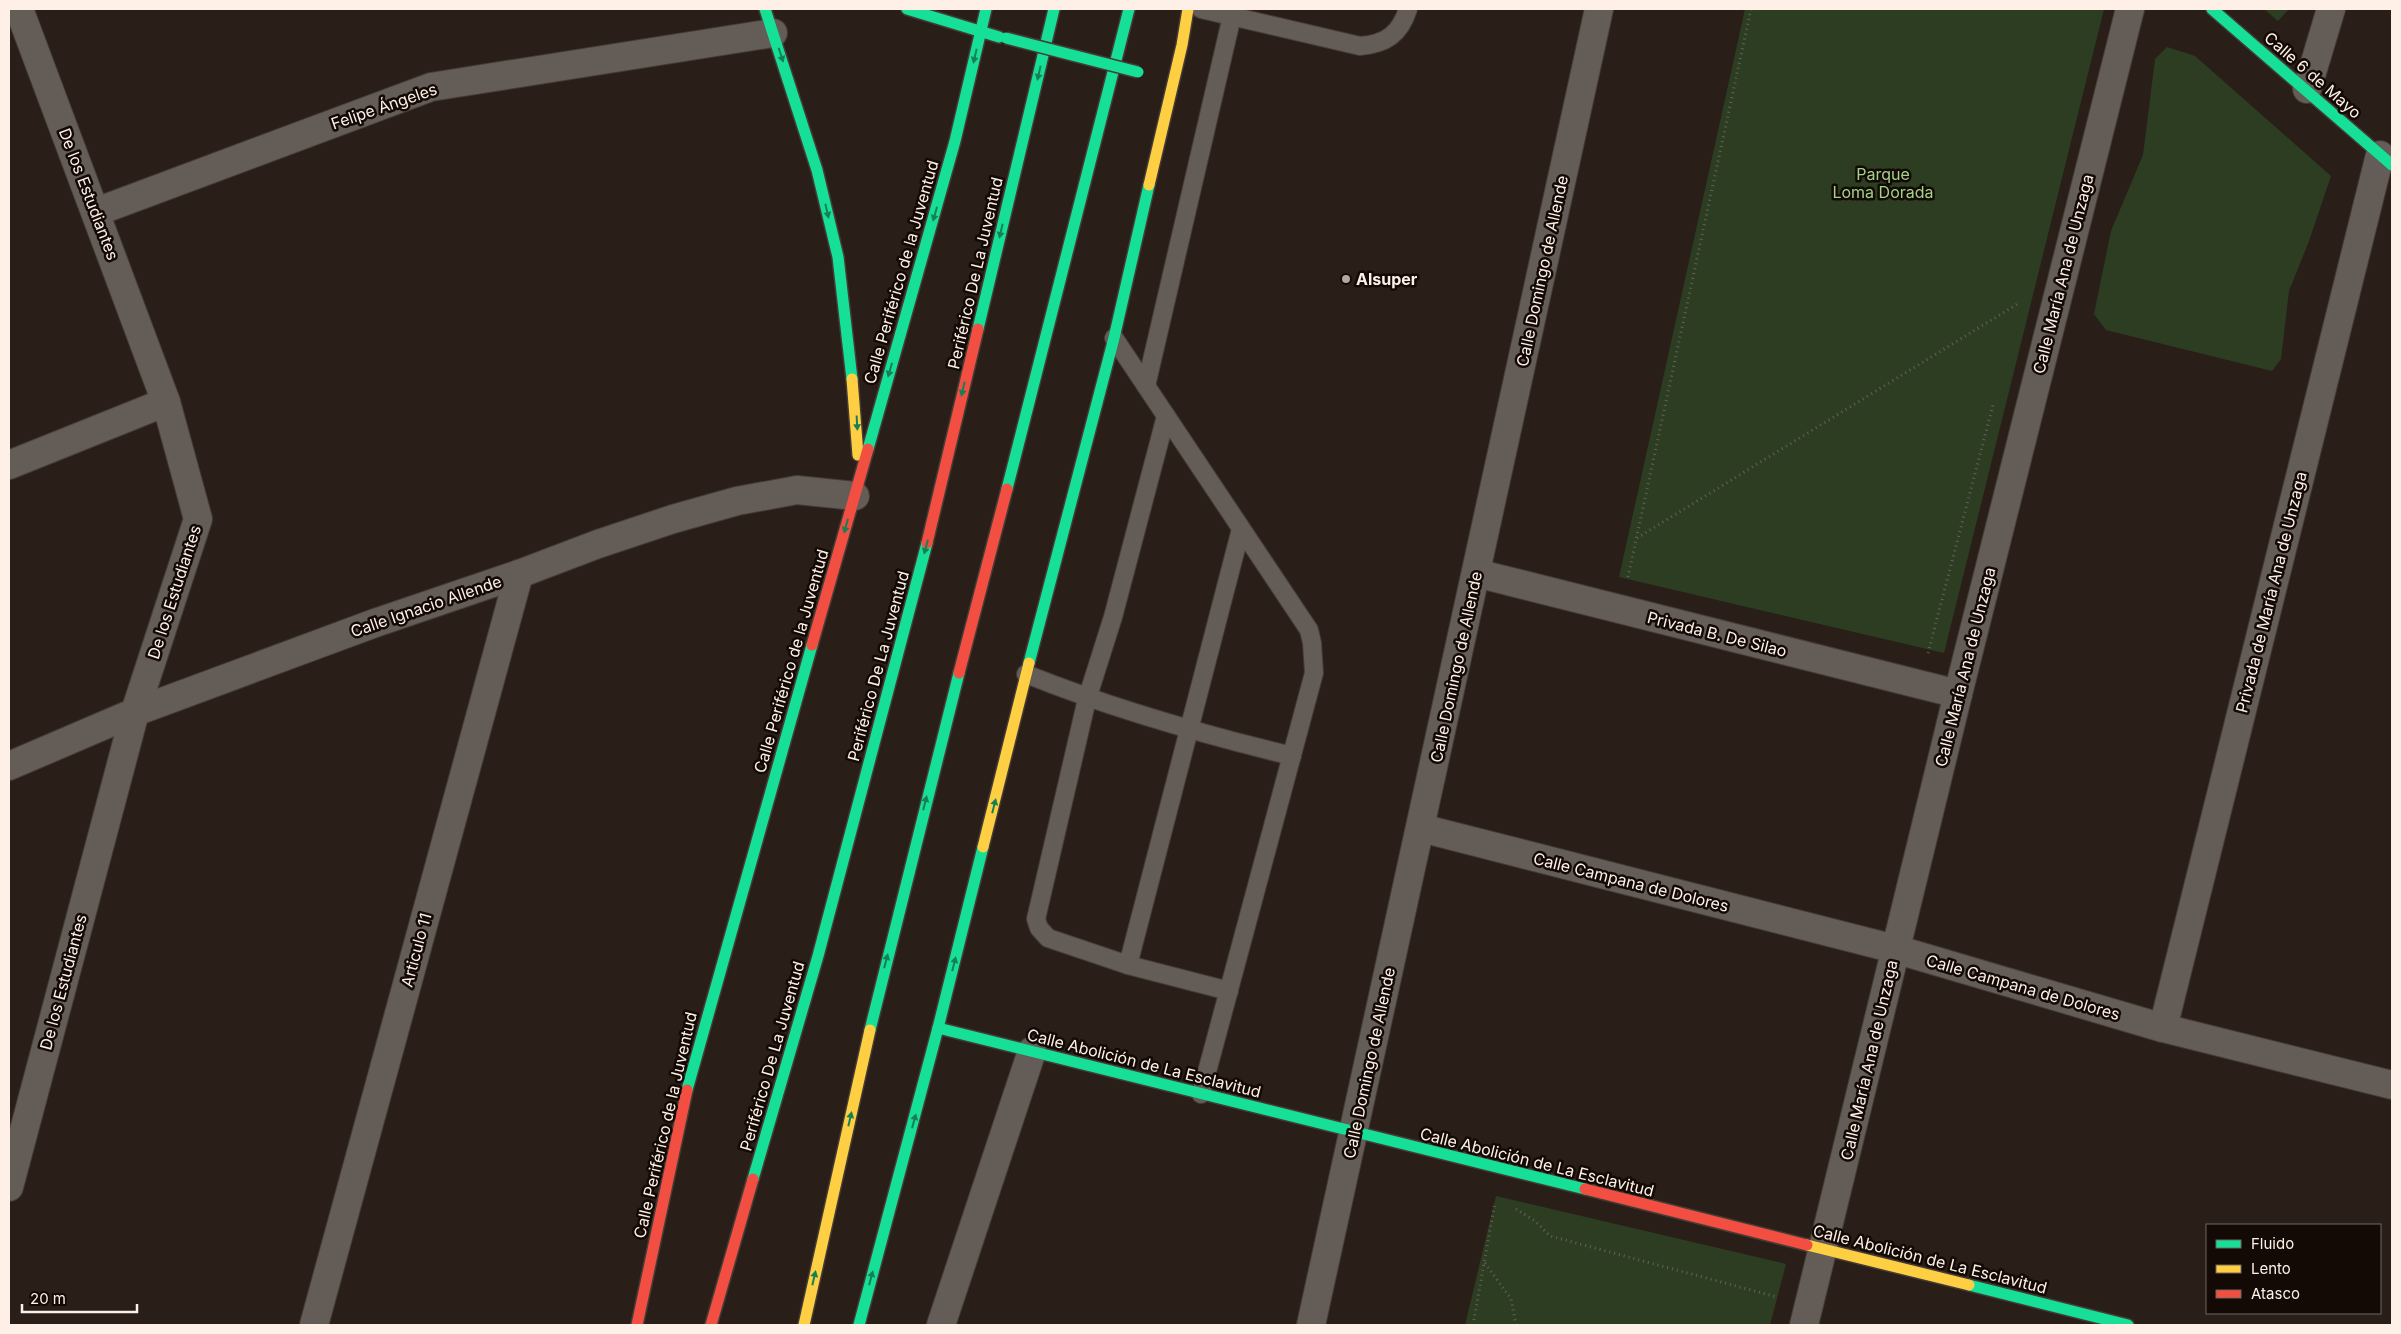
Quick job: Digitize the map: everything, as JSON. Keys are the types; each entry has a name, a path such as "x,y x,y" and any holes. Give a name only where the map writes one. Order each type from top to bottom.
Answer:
{"main road":[{"path":"907,9 981,32 1143,73"},
{"name":"Calle Periférico de la Juventud","path":"637,1325 690,1074 955,141 986,9"},
{"name":"Periférico De La Juventud","path":"711,1325 818,956 928,539 1054,9"},
{"path":"804,1325 879,988 1129,9"},
{"path":"859,1325 938,1028 1026,674 1114,338 1169,78 1188,9"},
{"name":"Calle 6 de Mayo","path":"2212,9 2386,160"},
{"path":"769,21 817,170 838,258 856,415 857,487"},
{"name":"Calle Abolición de La Esclavitud","path":"938,1028 1824,1250 2088,1320 2128,1325"}],"street":[{"name":"De los Estudiantes","path":"9,1188 135,712 198,519 166,402 19,9"},
{"name":"Calle Domingo de Allende","path":"1311,1325 1599,9"},
{"name":"Calle María Ana de Unzaga","path":"1804,1325 1824,1250 1895,949 1958,694 2130,9"},
{"path":"2307,90 2331,9"},
{"name":"Felipe Ángeles","path":"96,212 431,87 769,21"},
{"name":"Privada de María Ana de Unzaga","path":"2163,1028 2386,160"},
{"path":"9,464 166,402"},
{"name":"Calle Ignacio Allende","path":"9,766 135,712 375,623 519,574 598,544 737,501 796,490 857,487"},
{"name":"Privada B. De Silao","path":"1476,573 1958,694"},
{"name":"Articulo 11","path":"314,1325 519,574"},
{"name":"Calle Campana de Dolores","path":"1421,828 1895,949 2163,1028 2392,1084"},
{"path":"941,1325 1032,1051"}],"lane":[{"path":"1201,9 1360,46 1373,45 1389,38 1404,24 1408,9"},
{"path":"1146,386 1232,16"},
{"path":"1114,338 1308,630 1312,643 1314,673 1201,1094"},
{"path":"1166,416 1113,617 1087,699 1036,911 1036,919 1039,928 1048,938 1128,965 1229,991"},
{"path":"1128,965 1241,529"},
{"path":"1026,674 1087,699 1190,731 1292,756"}],"path":[{"path":"1620,609 1751,9"},
{"path":"1637,538 2019,303"},
{"path":"1473,1325 1496,1196"},
{"path":"1512,1206 1535,1221 1550,1236 1777,1297 1775,1304"},
{"path":"1484,1262 1511,1299 1516,1325"}],"green space":[{"name":"Parque Loma Dorada","path":"1745,9 2104,9 1944,653 1619,577"},
{"path":"2264,9 2289,9 2278,21"},
{"path":"2167,47 2195,56 2331,176 2309,241 2289,291 2281,359 2272,371 2106,330 2094,314 2111,231 2143,155 2155,59"},
{"path":"1496,1196 1786,1264 1770,1325 1465,1325"}],"traffic: fast":[{"path":"765,9 817,170 838,257 852,379"},
{"path":"907,9 999,37"},
{"path":"868,449 955,141 986,9"},
{"path":"978,329 1054,9"},
{"path":"1007,489 1129,9"},
{"path":"2212,9 2392,165"},
{"path":"1006,38 1138,72"},
{"path":"1029,663 1114,338 1149,185"},
{"path":"753,1179 818,956 927,543"},
{"path":"687,1090 812,645"},
{"path":"870,1030 959,673"},
{"path":"859,1325 938,1028 983,847"},
{"path":"938,1028 1585,1189"},
{"path":"1969,1285 2128,1325"}],"traffic: slow":[{"path":"1149,185 1182,45 1188,9"},
{"path":"852,379 858,455"},
{"path":"983,847 1029,663"},
{"path":"804,1325 870,1030"},
{"path":"1807,1245 1969,1285"}],"traffic: jam":[{"path":"927,543 978,329"},
{"path":"812,645 868,449"},
{"path":"959,673 1007,489"},
{"path":"637,1325 687,1090"},
{"path":"711,1325 753,1179"},
{"path":"1585,1189 1807,1245"}],"place":[{"name":"Alsuper","path":"1346,279"}]}
